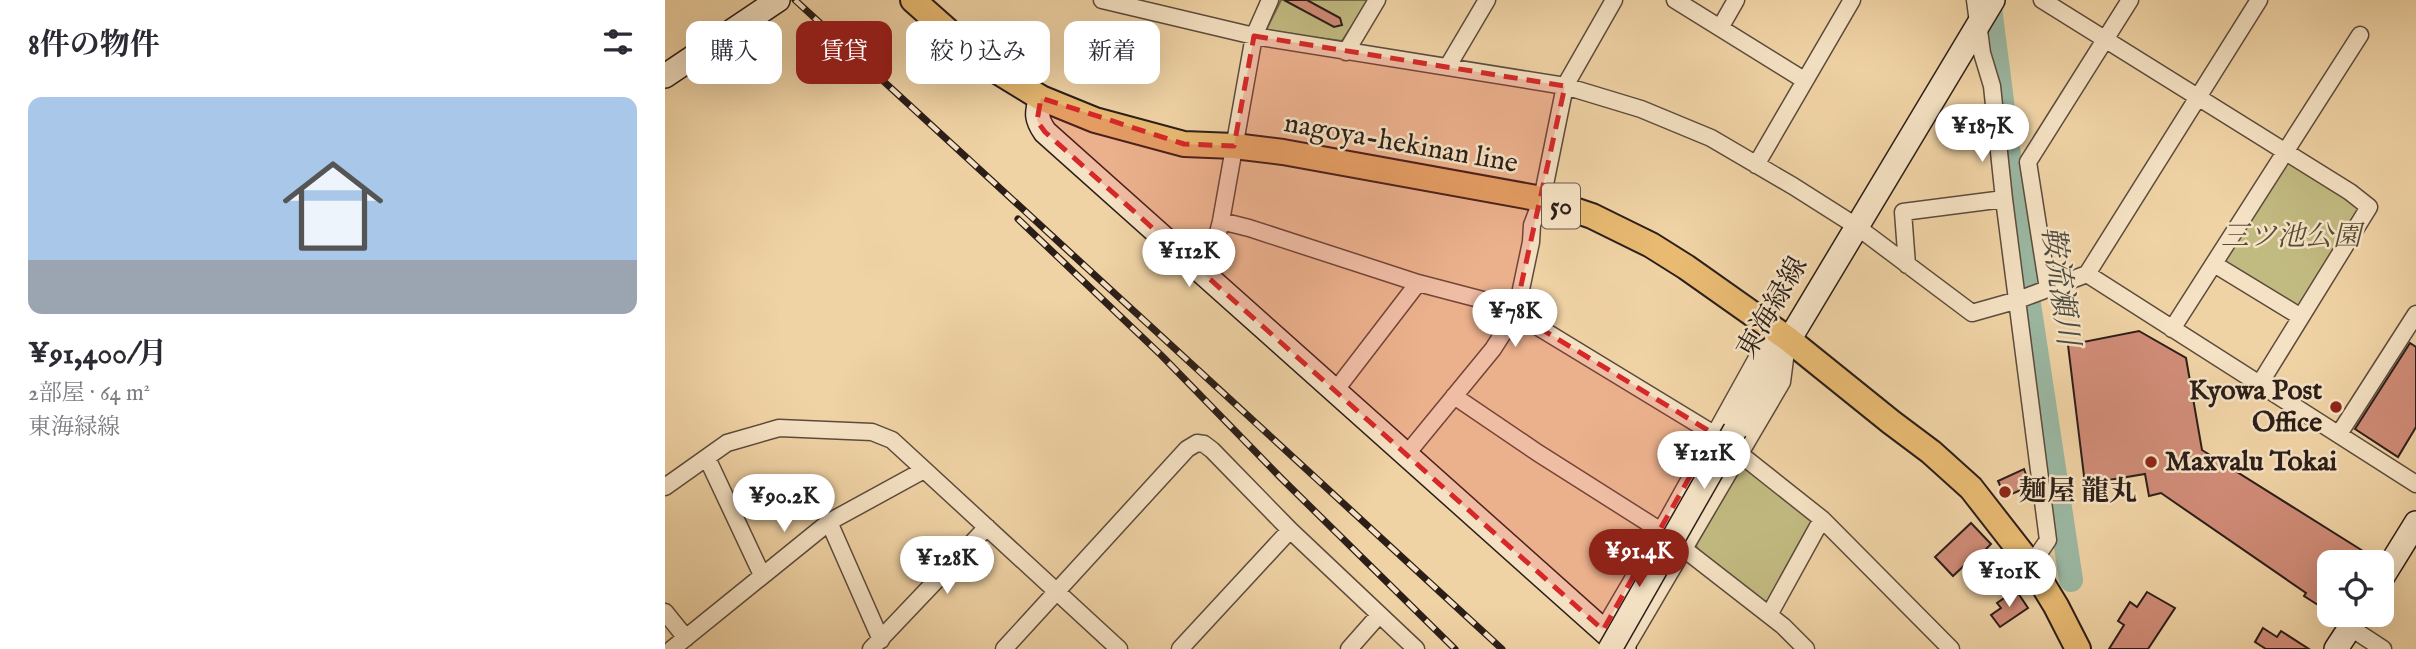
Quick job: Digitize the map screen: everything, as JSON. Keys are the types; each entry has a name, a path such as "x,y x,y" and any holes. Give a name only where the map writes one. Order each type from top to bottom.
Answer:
{"main road":[{"name":"nagoya-hekinan line","path":"913,0 984,63 1041,98 1095,120 1184,144 1283,152 1542,199 1592,216 1651,245 1781,334 1931,452 1971,488 2031,565 2078,649"}],"street":[{"path":"665,76 779,0"},
{"path":"1102,0 1254,36 1565,86 1641,110 1711,138 1856,226 1972,313 2019,300 2087,274 2259,0"},
{"path":"1207,276 1221,221 1254,36 1270,0"},
{"path":"1346,52 1377,0"},
{"path":"1448,66 1487,0"},
{"path":"1406,455 1493,349 1516,313 1532,225 1542,199 1565,86 1614,0"},
{"path":"1675,0 1804,80"},
{"path":"1720,28 1736,0"},
{"path":"1756,165 1852,0"},
{"path":"2042,0 2369,206 2259,385"},
{"path":"2045,290 2028,162 2130,0"},
{"path":"1983,10 1982,53 1992,86 2047,540 2031,565"},
{"name":"東海緑線","path":"1607,639 1781,334 1856,226 1983,10"},
{"path":"2172,329 2360,35"},
{"path":"1041,98 1037,121 1045,131 1607,639 1625,649 1782,382 1781,334"},
{"path":"1907,264 1903,212 2004,199"},
{"path":"1221,221 1418,283 1502,305 1725,432 1661,531 1607,639"},
{"path":"2214,264 2301,317"},
{"path":"2087,274 2416,484"},
{"path":"1335,391 1418,283"},
{"path":"2339,434 2416,314"},
{"path":"1454,396 1685,548 1769,615 1806,649"},
{"path":"665,487 727,443 779,428 872,432 892,440 1119,649"},
{"path":"1004,649 1187,449 1197,443 1212,450 1290,530 1416,649"},
{"path":"1740,453 1822,519 1951,649"},
{"path":"707,458 762,575"},
{"path":"673,649 829,522 924,470"},
{"path":"1769,615 1822,519"},
{"path":"829,522 876,645 987,527"},
{"path":"2394,559 2416,523"},
{"path":"1180,649 1290,530"},
{"path":"665,612 686,638"},
{"path":"1349,649 1379,615"},
{"path":"2336,649 2351,627"},
{"path":"2361,627 2383,649"}],"highlighted area":[{"path":"1254,36 1565,86 1515,313 1714,434 1603,630 1045,132 1037,121 1041,98 1184,144 1234,146"}],"green space":[{"path":"1281,0 1369,0 1342,41 1270,32 1267,28"},
{"name":"三ツ池公園","path":"2290,163 2357,205 2360,214 2300,308 2222,260 2284,165"},
{"path":"1748,466 1810,518 1813,524 1771,601 1762,601 1698,551 1696,545 1740,469"}],"building":[{"path":"1284,0 1307,0 1340,18 1342,25 1334,27"},
{"name":"Maxvalu Tokai","path":"2139,331 2186,358 2202,450 2361,550 2317,550 2317,604 2304,596 2306,593 2161,493 2149,496 2145,474 2085,484 2068,345"},
{"path":"2410,343 2416,347 2416,427 2398,457 2355,429"},
{"path":"2024,469 2030,486 2005,497 1998,481"},
{"path":"1971,523 1991,544 1986,549 1989,553 1973,567 1969,561 1953,576 1935,557"},
{"path":"2016,590 2028,608 2000,627 1991,615 2001,608 1997,603"},
{"path":"2147,592 2175,608 2148,649 2109,649 2124,625 2118,621 2130,602 2137,607"},
{"path":"2263,628 2277,637 2281,631 2309,649 2266,649 2255,642"}],"waterway":[{"name":"鞍流瀬川","path":"1989,0 2024,271 2071,580"}],"railway":[{"path":"795,0 1502,649"},
{"path":"1018,219 1162,356 1281,478 1455,649"}],"place":[{"name":"Kyowa Post Office","path":"2336,407"},
{"name":"Maxvalu Tokai","path":"2151,462"},
{"name":"麺屋 龍丸","path":"2005,492"}]}
